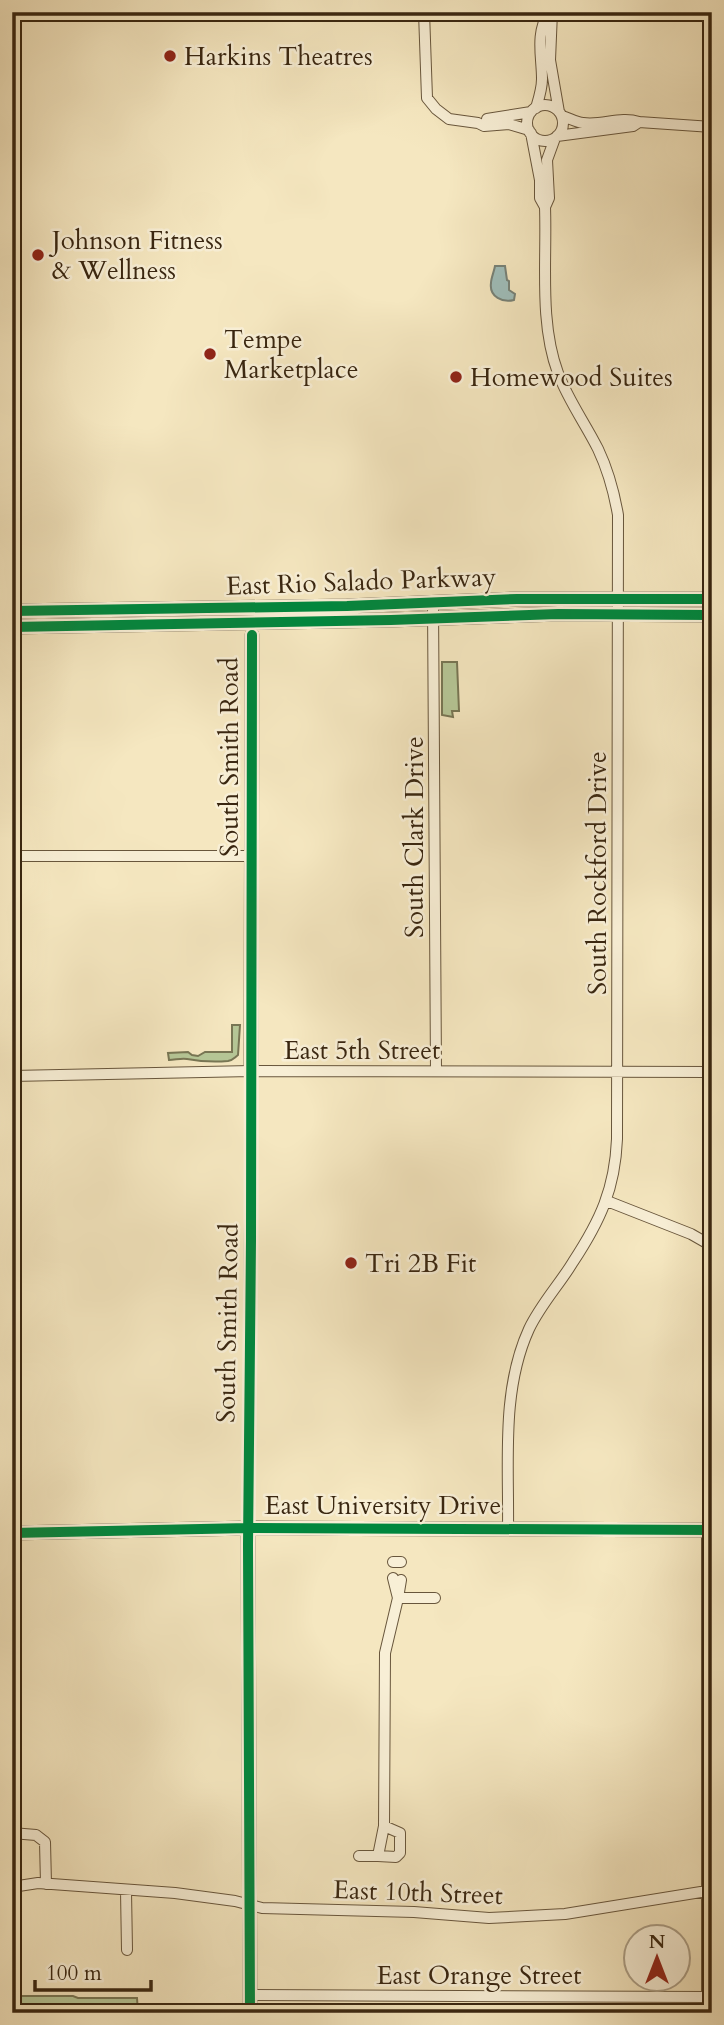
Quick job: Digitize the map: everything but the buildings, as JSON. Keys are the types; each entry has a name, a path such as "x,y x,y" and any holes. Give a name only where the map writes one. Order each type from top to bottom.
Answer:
{"main road":[{"name":"East Rio Salado Parkway","path":"12,611 433,604 517,600 712,599"},
{"name":"East Rio Salado Parkway","path":"12,627 253,627 513,615 712,615"},
{"name":"South Smith Road","path":"251,1071 253,627"},
{"name":"South Smith Road","path":"248,1528 250,2013"},
{"name":"East University Drive","path":"12,1533 248,1528 710,1530"}],"street":[{"path":"424,12 427,98 436,109 449,119 484,126 509,124 530,132"},
{"path":"551,12 540,36 542,82 528,121 530,132 544,141 633,126 639,122"},
{"path":"551,12 550,60 563,125 556,137"},
{"path":"478,123 549,106 581,123 630,119 639,122 712,127"},
{"name":"South Rockford Drive","path":"508,1528 509,1424 512,1388 519,1357 529,1328 573,1263 607,1201 617,1153 618,515 612,485 598,450 564,388 548,338 545,207 540,198 540,180 530,132"},
{"name":"South Rockford Drive","path":"545,207 550,198 547,160 556,137"},
{"name":"South Clark Drive","path":"433,604 436,1071"},
{"name":"South Smith Road","path":"253,607 253,627"},
{"path":"12,856 251,856"},
{"name":"South Smith Road","path":"248,1528 251,1071"},
{"name":"East 5th Street","path":"12,1076 251,1071 712,1072"},
{"path":"607,1201 691,1234 712,1246"},
{"path":"707,2013 710,1530"},
{"path":"378,1856 384,1833 385,1653 398,1598 397,1576"},
{"path":"398,1598 435,1598"},
{"path":"359,1856 396,1857 400,1853 400,1833 384,1826"},
{"path":"12,1833 36,1835 45,1842 47,1884"},
{"name":"East 10th Street","path":"12,1887 47,1884 175,1893 262,1909 414,1912 489,1918 565,1914 707,1891"},
{"path":"126,1891 127,1950"},
{"name":"East Orange Street","path":"251,1995 707,1997"}],"green space":[{"path":"442,662 457,662 459,711 452,711 453,717 442,715"},
{"path":"232,1025 240,1025 238,1055 232,1059 169,1060 168,1053 188,1052 198,1056 205,1052 232,1052"},
{"path":"12,1996 137,1998 138,2013 12,2013"}],"water":[{"path":"495,266 505,266 509,290 515,294 514,300 501,300 492,292 491,281"}],"cycle path":[{"path":"12,611 347,606 517,599 712,599"},
{"path":"12,627 558,614 712,615"},
{"path":"250,2013 248,1545 252,635"},
{"path":"12,1533 248,1528 712,1530"}],"place":[{"name":"Harkins Theatres","path":"170,56"},
{"name":"Johnson Fitness & Wellness","path":"38,255"},
{"name":"Tempe Marketplace","path":"210,354"},
{"name":"Homewood Suites","path":"456,377"},
{"name":"Tri 2B Fit","path":"351,1263"}]}
